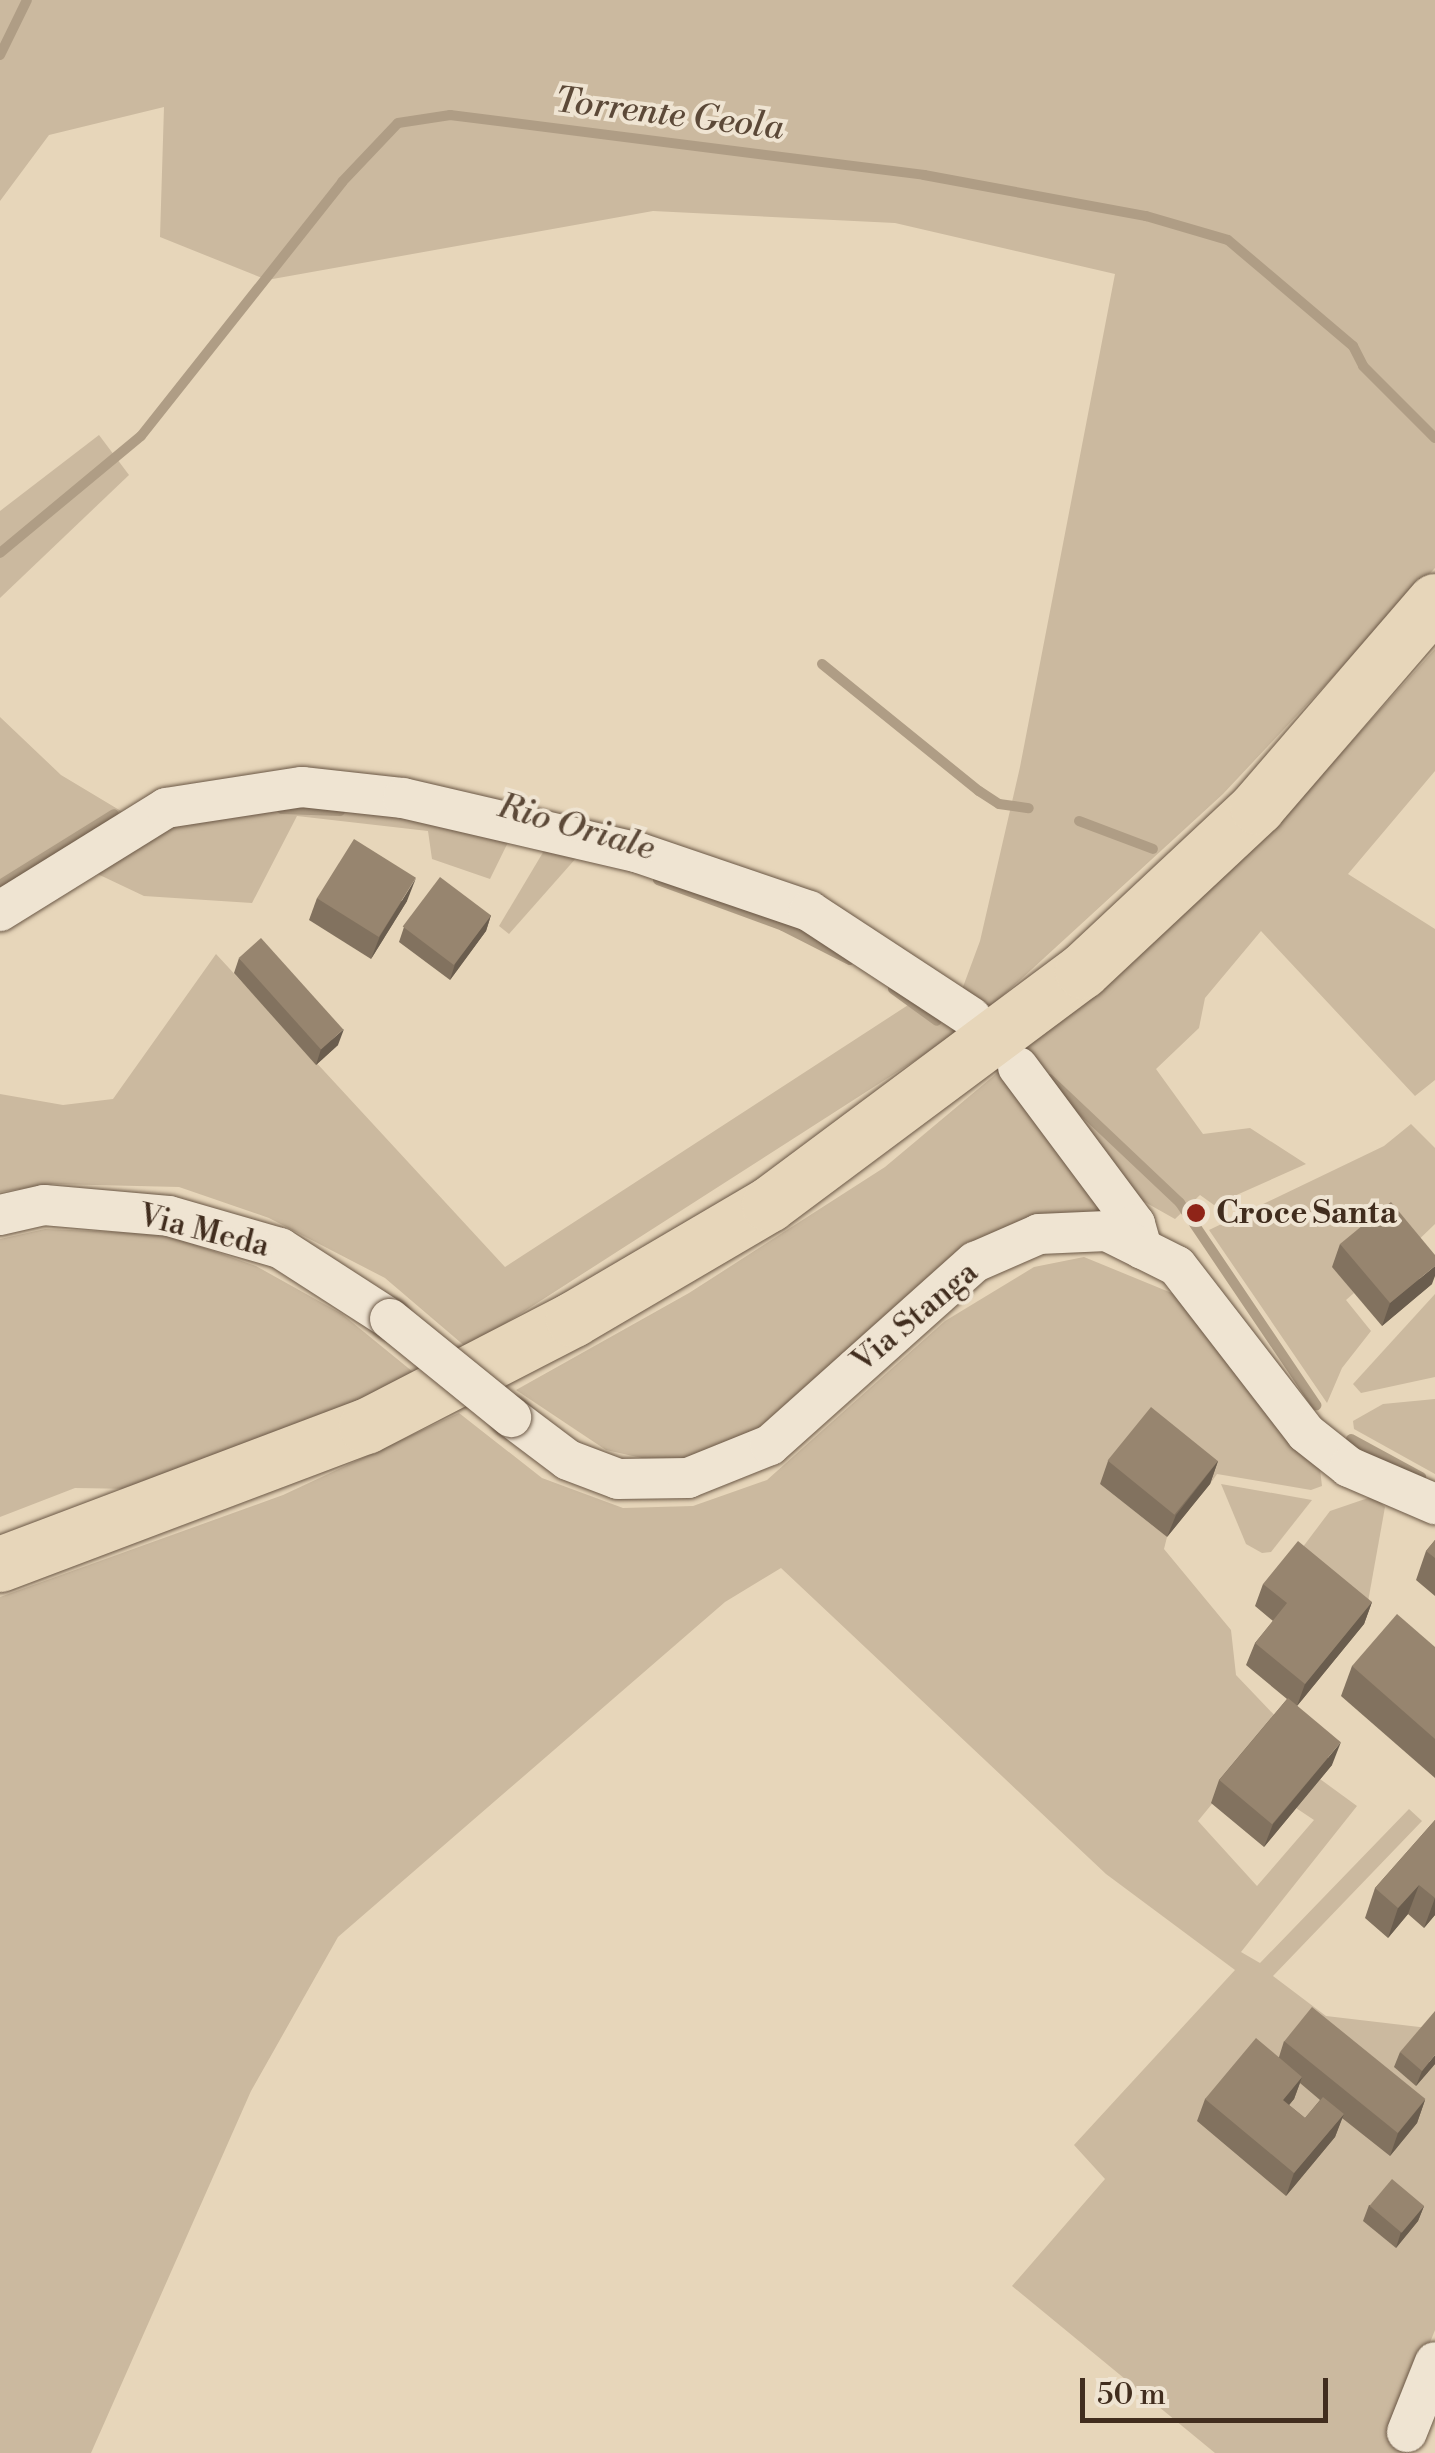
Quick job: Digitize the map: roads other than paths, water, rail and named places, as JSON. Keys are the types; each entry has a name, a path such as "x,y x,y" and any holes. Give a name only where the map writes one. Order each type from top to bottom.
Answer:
{"highway":[{"path":"0,1564 366,1426 572,1319 769,1204 1082,970 1257,807 1435,600"}],"street":[{"path":"0,911 166,808 302,787 403,798 553,830 809,911 972,1017"},
{"path":"1018,1067 1135,1224 1142,1249"},
{"name":"Via Meda","path":"0,1215 44,1205 169,1216 280,1248 390,1319 511,1417"},
{"name":"Via Stanga","path":"511,1417 568,1460 618,1478 688,1478 770,1445 975,1262 1039,1234 1107,1231 1178,1266 1306,1433 1349,1467 1435,1504"},
{"path":"1407,2432 1435,2362"}],"waterway":[{"path":"0,55 27,0"},
{"name":"Torrente Geola","path":"0,553 141,436 342,182 398,123 450,115 924,175 1146,216 1228,240 1353,346 1363,366 1435,438"},
{"path":"822,664 979,791 999,804 1029,808"},
{"name":"Rio Oriale","path":"282,809 340,811"},
{"name":"Rio Oriale","path":"0,885 114,814"},
{"path":"1079,821 1153,849"},
{"name":"Rio Oriale","path":"658,880 783,926 850,960"},
{"name":"Rio Oriale","path":"893,989 937,1021"},
{"name":"Rio Oriale","path":"1049,1079 1180,1203 1316,1405"},
{"name":"Rio Oriale","path":"1351,1439 1421,1477"}],"place":[{"name":"Croce Santa","path":"1196,1213"}]}
